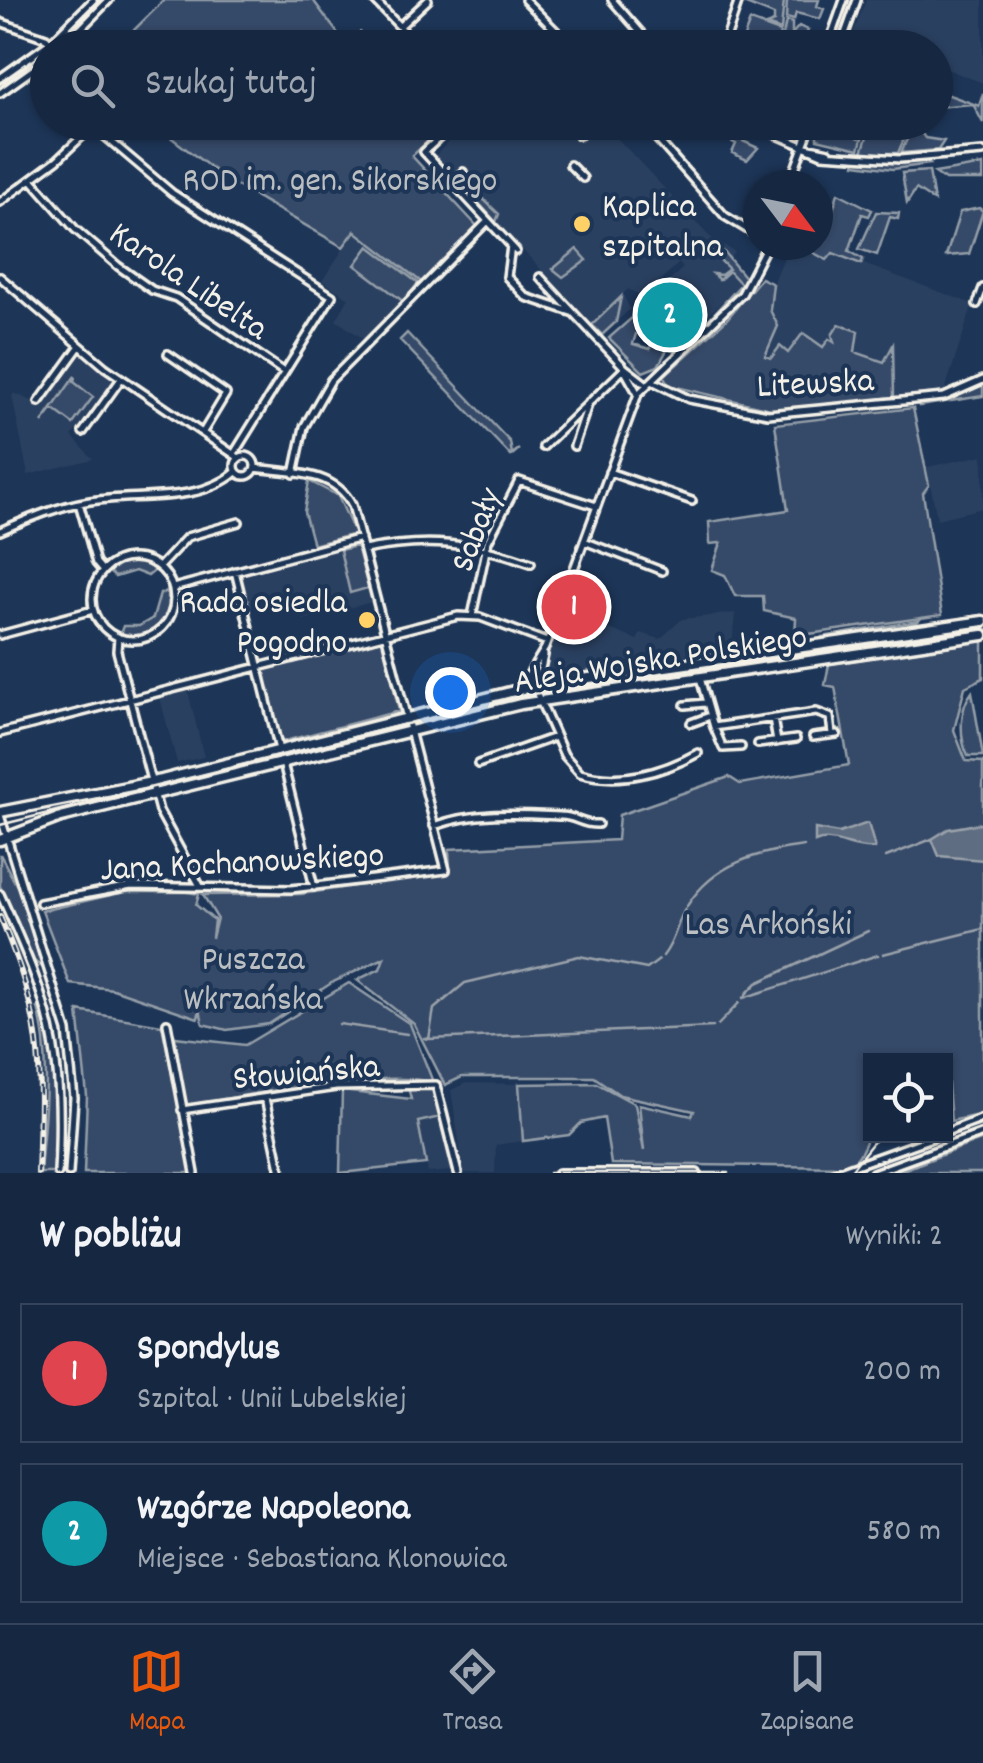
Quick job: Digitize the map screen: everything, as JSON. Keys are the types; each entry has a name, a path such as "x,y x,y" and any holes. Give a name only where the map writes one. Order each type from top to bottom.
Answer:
{"main road":[{"name":"Aleja Wojska Polskiego","path":"3,838 48,820 154,794 537,683 983,621"},
{"name":"Aleja Wojska Polskiego","path":"0,814 521,704 983,636"}],"street":[{"path":"69,30 93,0"},
{"path":"74,30 109,0"},
{"path":"374,0 404,30"},
{"path":"400,26 428,0"},
{"path":"525,0 552,30"},
{"path":"612,0 639,30"},
{"path":"728,30 739,0"},
{"path":"833,30 844,0"},
{"path":"847,30 858,0"},
{"path":"838,17 850,21"},
{"path":"0,22 30,33"},
{"path":"0,78 30,57"},
{"path":"0,92 30,71"},
{"path":"0,202 32,180 74,140"},
{"path":"108,140 172,193 332,296 237,455 236,472"},
{"path":"437,140 424,152 513,248 507,277 526,297 573,312"},
{"path":"658,140 725,216 743,227"},
{"path":"787,140 830,152 900,159 983,152"},
{"path":"795,170 806,140"},
{"path":"813,140 818,148"},
{"path":"803,147 830,152"},
{"path":"570,165 582,178"},
{"path":"452,182 463,172"},
{"name":"Karola Libelta","path":"32,180 69,223 118,266 152,290 176,298 284,372"},
{"path":"294,474 302,432 324,389 488,220"},
{"path":"537,683 546,645 638,394 742,294 759,260"},
{"path":"0,277 121,379 237,455 250,459 256,468 340,488 352,505 434,826 488,814 562,816 578,825 598,824"},
{"path":"540,277 624,368 638,394"},
{"path":"977,304 983,288"},
{"path":"39,402 80,347"},
{"path":"168,354 226,394 203,432"},
{"path":"543,447 624,368"},
{"name":"Litewska","path":"624,368 689,399 768,414 944,396 983,380"},
{"path":"83,432 121,379"},
{"path":"574,446 589,402"},
{"path":"236,472 248,476 256,468"},
{"path":"0,531 79,503 164,497 224,480 236,472"},
{"path":"609,472 692,502"},
{"name":"Sabały","path":"472,616 486,546 506,501 522,480 596,506"},
{"path":"79,503 96,563 103,570"},
{"path":"159,566 187,537 240,522"},
{"path":"173,588 361,538"},
{"path":"584,540 662,571"},
{"path":"364,550 430,542 486,546 530,562"},
{"path":"130,557 159,566 173,588 172,612 158,632 142,639 118,637 102,626 93,610 94,585 103,570 130,557"},
{"path":"235,571 314,887"},
{"path":"0,635 93,610"},
{"path":"0,733 386,634 472,616 546,645"},
{"path":"118,637 154,794 164,824 200,886"},
{"path":"537,683 546,645"},
{"path":"543,660 548,676 563,682"},
{"path":"700,676 705,703 723,748 741,747"},
{"name":"Aleja Wojska Polskiego","path":"537,683 540,702"},
{"name":"Aleja Wojska Polskiego","path":"521,704 537,683"},
{"path":"540,702 575,770 594,777 659,770 698,753"},
{"path":"684,706 705,703"},
{"path":"714,727 773,718 824,714 830,717 835,734 813,737"},
{"path":"690,723 710,716"},
{"path":"773,718 777,742"},
{"path":"478,764 556,737"},
{"path":"758,744 796,739"},
{"path":"0,814 3,838 60,1003 74,1088 68,1173"},
{"name":"Jana Kochanowskiego","path":"40,903 119,887 314,887 446,870 434,826"},
{"path":"0,894 47,1004 60,1077 58,1173"},
{"path":"167,1022 195,1173"},
{"name":"Słowiańska","path":"182,1110 336,1087 436,1086 458,1173"},
{"path":"266,1098 281,1173"},
{"path":"953,1129 983,1118"},
{"path":"873,1173 983,1133"},
{"path":"834,1173 918,1143"},
{"path":"558,1173 697,1173"}],"shaded area":[{"path":"866,0 983,0 983,83 953,72 953,30 855,30"},
{"path":"450,140 619,140 709,236 735,252 728,261 743,277 748,276 701,322 678,297 656,293 683,268 679,263 643,297 628,289 623,294 630,309 602,335 435,156"},
{"path":"355,231 424,284 365,340 336,320 349,298 322,281"},
{"path":"833,253 973,304 944,393 782,410 771,358 764,356 777,326 770,310 773,284 783,260 833,260"},
{"path":"81,353 115,379 72,436 93,459 28,475 12,396 14,393 41,405"},
{"path":"983,455 983,508 937,519 927,467"},
{"path":"358,545 372,602 303,620 297,595 250,607 241,577"},
{"path":"560,609 637,640 641,633 660,639 682,619 735,613 732,648 637,662 638,670 552,679 544,660"},
{"path":"188,691 204,757 177,763 160,698"},
{"path":"868,823 875,848 829,840 815,842 815,829 839,833"},
{"path":"983,823 983,860 939,856 932,839 948,829"},
{"path":"466,1083 519,1084 523,1141 496,1145 495,1173 464,1173 451,1090"},
{"path":"440,1117 451,1171 428,1173 418,1122"}],"green space":[{"path":"164,0 313,0 335,30 134,30"},
{"path":"748,0 784,0 781,30 766,25 774,22 774,15 746,4"},
{"path":"787,0 819,0 817,6 824,9 820,19 796,13 794,20 786,18"},
{"path":"750,21 775,30 747,30"},
{"path":"983,94 983,123 973,104 953,106 953,96 979,106"},
{"name":"ROD im. gen. Sikorskiego","path":"174,140 427,140 412,156 477,226 424,284 355,231 343,247 227,180"},
{"path":"728,140 741,140 758,148 747,160 732,153 736,144"},
{"path":"821,140 862,140 859,149"},
{"path":"866,140 903,140 898,153 887,153 898,157 862,152"},
{"path":"907,140 944,141 938,150 901,153"},
{"path":"856,159 927,160 930,164 893,169 855,164"},
{"path":"983,165 983,180 945,180 935,173"},
{"path":"929,171 934,201 916,189 907,203 902,173"},
{"path":"460,177 499,214 496,222 457,179"},
{"path":"838,193 872,210 869,216 862,214 849,251 863,259 861,264 833,253 833,210"},
{"path":"979,208 983,211 969,254 946,256 960,212"},
{"path":"876,212 899,213 898,219 890,217 877,255 859,249"},
{"path":"718,245 746,279 709,319 741,284 729,271 719,280 713,274 721,275 729,269 712,252"},
{"path":"369,246 418,283 404,302 355,265"},
{"path":"577,249 587,260 563,277 553,269"},
{"path":"761,278 773,284 770,310 778,326 765,356 771,358 780,346 788,353 803,333 823,347 829,339 834,342 832,335 839,324 858,331 855,352 884,362 893,345 894,397 779,411 668,385 664,376 727,319"},
{"path":"662,290 683,299 705,322 685,339 676,334 658,366 643,372 609,338 634,316 648,334 636,334 633,344 650,349 654,332 637,312"},
{"path":"621,297 616,322 602,335 592,325"},
{"path":"407,333 510,442 512,454 519,449 511,456 400,340"},
{"path":"75,376 74,382 93,397 73,424 53,409 42,423"},
{"path":"983,382 983,396 919,406 918,402 945,399"},
{"path":"913,408 929,485 923,493 942,615 795,636 796,618 764,611 763,596 735,596 725,575 712,570 721,543 710,544 709,522 788,510 775,424"},
{"path":"309,481 338,496 355,534 313,545 304,512"},
{"path":"357,546 368,588 350,593 340,550"},
{"path":"131,560 147,563 154,571 148,576 135,571 115,577 109,572 114,564"},
{"path":"167,591 170,608 155,629 135,637 120,634 123,626 139,626 153,618 160,594"},
{"path":"918,621 906,631 824,643 822,637"},
{"path":"383,640 399,711 281,742 263,670"},
{"name":"Las Arkoński","path":"983,641 983,678 965,687 954,730 966,761 983,762 983,1114 953,1121 953,1053 863,1053 866,1143 848,1167 611,1164 604,1118 581,1123 569,1135 523,1141 519,1084 596,1083 635,1104 644,1151 639,1104 692,1116 694,1111 620,1095 594,1077 462,1077 445,1085 414,1024 357,980 380,969 384,958 333,982 269,1024 227,1030 203,1024 200,1009 198,1018 113,989 70,984 42,911 124,892 188,892 199,894 196,905 214,920 212,938 217,918 203,895 301,894 450,872 449,849 617,840 619,815 729,777 740,784 849,765 835,687 825,685 829,664"},
{"path":"972,692 983,756 968,756 963,741 963,715"},
{"path":"0,854 21,894 42,967 34,961 0,886"},
{"name":"Puszcza Wkrzańska","path":"349,983 410,1024 433,1082 346,1081 186,1107 175,1037 245,1045"},
{"path":"38,1008 44,1008 56,1067 56,1173 40,1173 46,1069"},
{"path":"78,1011 162,1025 192,1173 84,1173 87,1096"},
{"path":"408,1087 434,1090 440,1117 418,1122 426,1164 340,1173 342,1091 411,1099"},
{"path":"983,1139 983,1173 895,1173"}],"waterway":[{"path":"886,857 932,839"},
{"path":"663,956 687,906 710,879 754,856 804,846"},
{"path":"883,954 983,929"},
{"path":"746,994 757,983 868,931"},
{"path":"743,998 878,955"},
{"path":"424,1038 429,1039 434,1009 465,983 579,956 647,969 659,960"},
{"path":"718,1025 739,1003"},
{"path":"339,1024 407,1034"},
{"path":"429,1039 713,1027"}],"tram line":[{"path":"69,30 100,0"},
{"path":"851,30 862,0"},
{"path":"0,84 30,63"},
{"path":"0,825 519,696 983,627"},
{"path":"846,1173 983,1124"},
{"path":"851,1170 872,1143"},
{"path":"549,1173 728,1173"}],"railway":[{"path":"0,917 25,985 37,1042 38,1173"}],"place":[{"name":"Kaplica szpitalna","path":"582,224"},
{"name":"Wzgórze Napoleona","path":"670,315"},
{"name":"Spondylus","path":"574,607"},
{"name":"Rada osiedla Pogodno","path":"367,620"}]}
